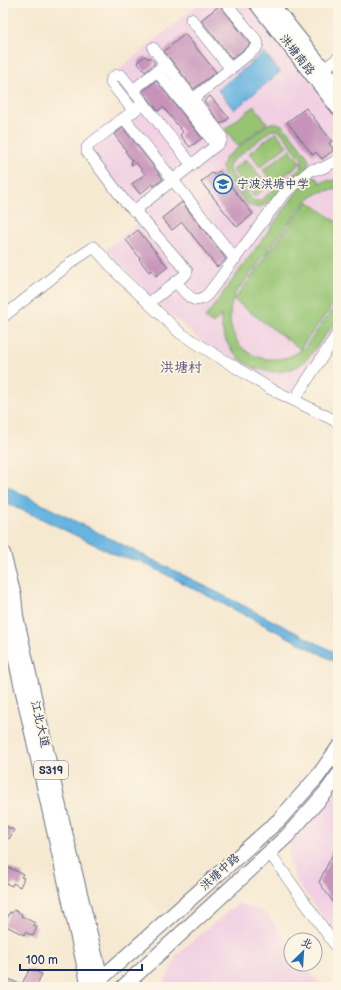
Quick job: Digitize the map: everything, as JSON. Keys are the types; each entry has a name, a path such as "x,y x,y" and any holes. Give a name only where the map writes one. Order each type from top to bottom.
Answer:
{"main road":[{"name":"洪塘南路","path":"256,3 338,108"},
{"name":"洪塘南路","path":"271,3 338,87"},
{"name":"江北大道","path":"3,553 14,596 16,616 62,820 96,985"},
{"name":"江北大道","path":"3,608 96,985"},
{"name":"洪塘中路","path":"96,985 279,820 318,776 338,748"},
{"name":"洪塘中路","path":"123,987 287,836 326,792 338,775"}],"street":[{"path":"193,99 256,48 258,44 226,3"},
{"path":"191,19 231,69"},
{"path":"153,48 161,68 216,146"},
{"path":"324,69 338,58"},
{"path":"133,90 161,68"},
{"path":"134,211 216,146 222,139 221,135 193,99 161,68"},
{"path":"134,111 111,82 111,80 119,74 144,103 192,165"},
{"path":"144,103 90,144 87,148 87,152 126,203 187,271 186,274 149,303"},
{"path":"124,118 235,259"},
{"path":"176,282 190,297 196,301 203,300 282,196 312,170 323,168 338,159"},
{"path":"3,317 72,261 94,248 120,276 180,333 269,388 338,422"},
{"path":"294,400 338,332"},
{"path":"3,608 14,596"},
{"path":"269,852 338,949"}],"shaded area":[{"name":"宁波洪塘中学","path":"200,3 247,3 338,116 338,328 293,394 197,338 160,305 106,249 138,223 79,144 128,109 105,81"},
{"path":"338,782 338,936 300,886 289,863 290,841"},
{"path":"238,903 266,913 283,936 283,972 310,972 322,987 162,987 177,954"}],"green space":[{"path":"254,106 267,123 238,146 225,129"},
{"path":"277,123 282,125 309,160 305,173 264,205 255,207 247,204 224,174 222,167 225,158 268,124","holes":["270,131 280,131 302,159 302,166 261,200 255,201 251,199 230,172 229,166 231,162"]},
{"path":"276,132 287,146 260,167 249,153"},
{"path":"290,149 301,163 274,184 263,170"},
{"path":"246,159 268,185 254,197 232,170"},
{"path":"310,174 320,181 319,183 338,180 338,190 321,192 306,201 235,294 231,305 231,326 234,336 247,352 268,359 276,359 291,356 303,348 338,302 338,317 312,353 300,365 286,371 272,372 258,369 246,363 235,354 227,343 222,330 221,315 213,324 205,318"},
{"path":"308,201 338,223 338,298 300,349 234,300"}],"water":[{"path":"264,52 280,72 234,110 218,90"},
{"path":"3,484 338,654 338,663 140,561 118,556 38,517 3,502"}],"building":[{"path":"220,5 250,44 232,59 201,20"},
{"path":"185,34 216,72 194,89 164,51"},
{"path":"145,56 148,59 150,57 155,63 145,72 137,62"},
{"path":"156,81 202,138 190,147 180,135 183,132 163,107 158,111 143,91"},
{"path":"210,96 229,118 221,124 204,101"},
{"path":"306,108 332,141 329,143 334,150 322,159 316,152 313,155 287,122"},
{"path":"123,128 163,179 154,186 152,184 140,194 132,184 145,174 136,163 131,165 132,160 114,134"},
{"path":"219,171 253,214 237,227 201,182 212,173 214,175"},
{"path":"182,202 226,259 217,267 182,222 172,230 162,218"},
{"path":"138,230 168,267 156,276 152,270 149,272 126,240"},
{"path":"3,825 14,830 9,839 3,835"},
{"path":"338,843 338,909 319,882"},
{"path":"3,865 23,874 21,877 24,878 20,887 13,883 12,886 3,882"},
{"path":"14,910 22,914 21,916 35,923 34,926 37,927 33,936 25,932 24,935 4,925 10,912 12,913"},
{"path":"30,969 42,974 36,987 3,987 3,976 21,985"}],"place":[{"name":"宁波洪塘中学","path":"223,184"}],"district":[{"name":"洪塘村","path":"181,367"}]}
